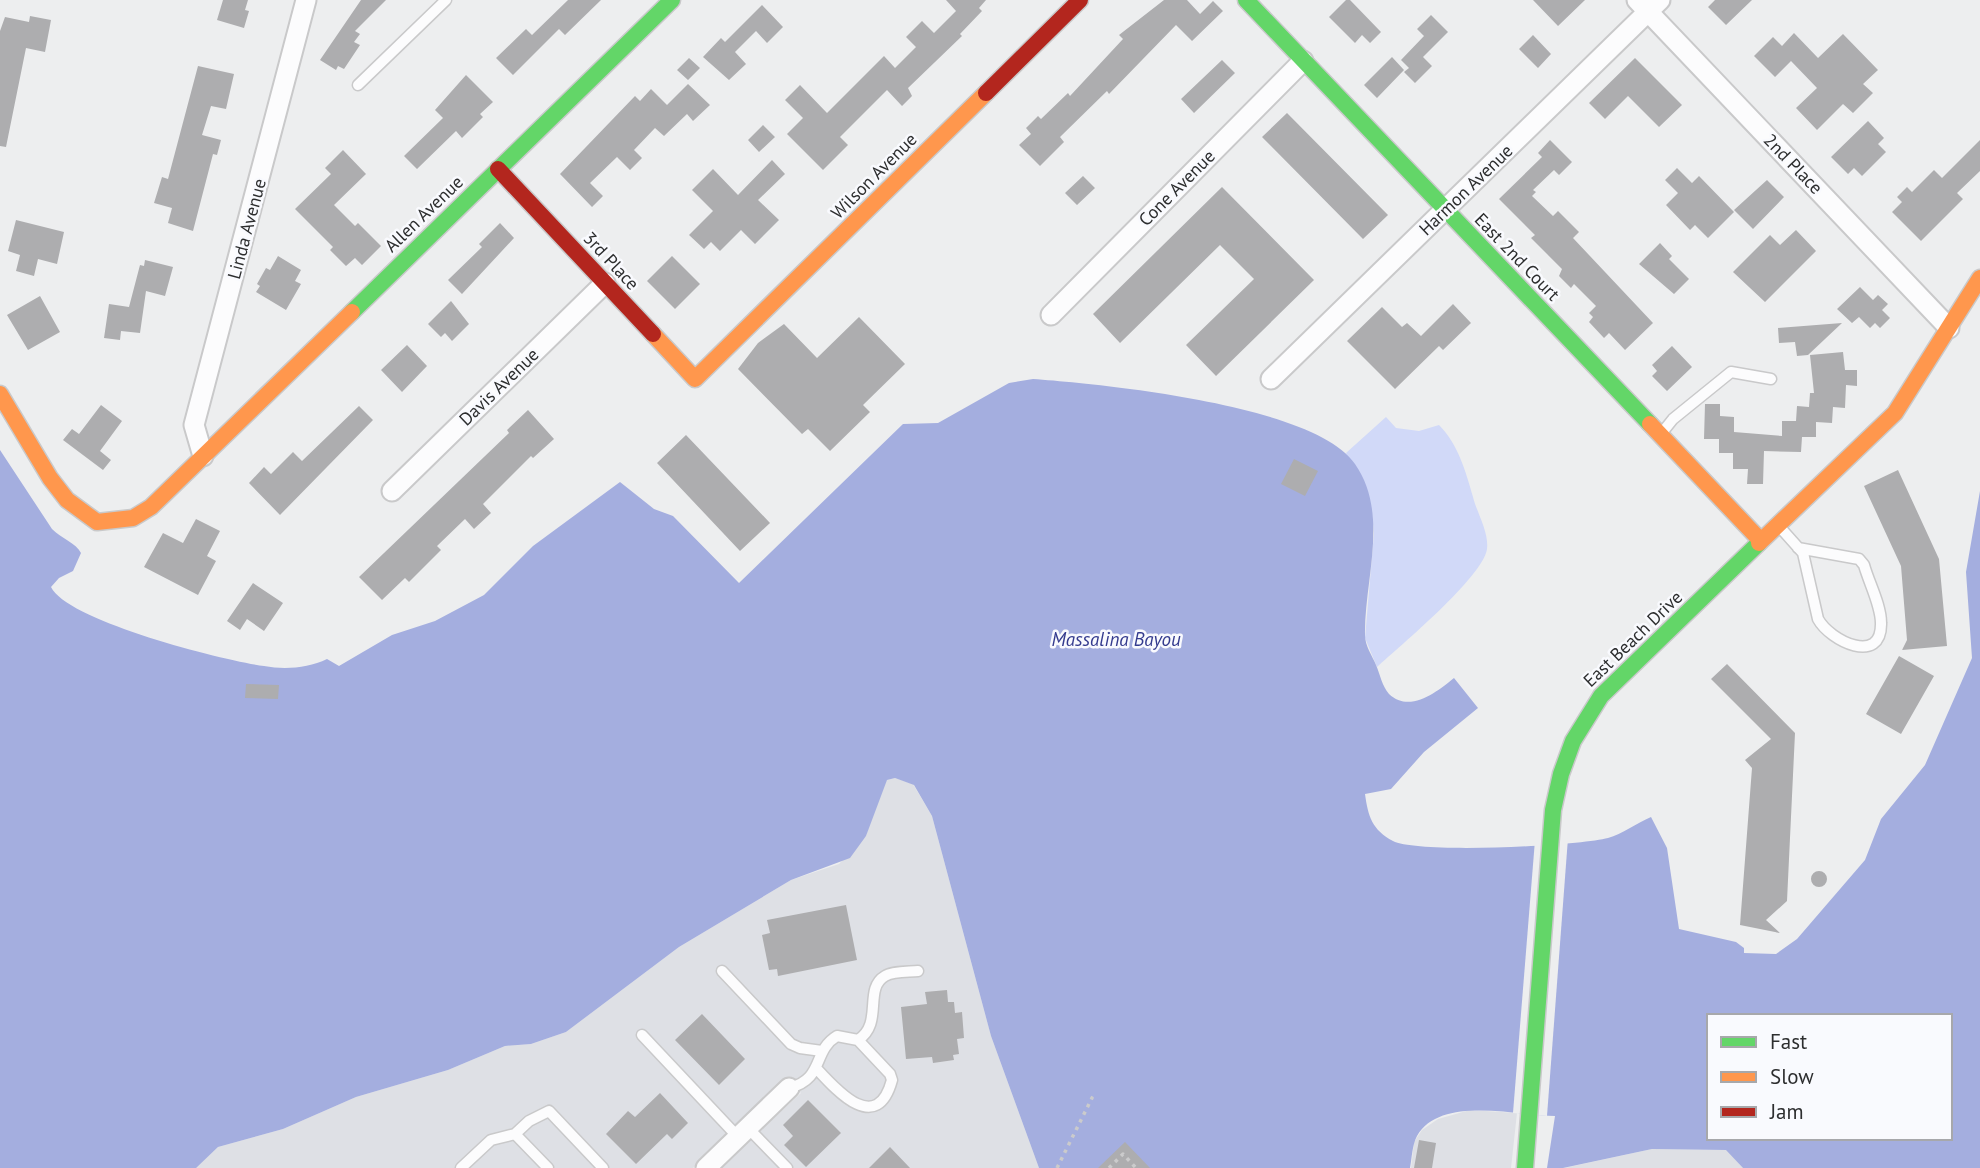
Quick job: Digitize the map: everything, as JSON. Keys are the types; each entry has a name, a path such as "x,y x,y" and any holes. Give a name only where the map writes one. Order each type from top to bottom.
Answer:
{"street":[{"name":"Linda Avenue","path":"203,456 194,425 306,0"},
{"name":"Wilson Avenue","path":"695,379 1080,0"},
{"name":"East 2nd Court","path":"1246,0 1761,541"},
{"name":"Allen Avenue","path":"0,394 50,478 67,500 97,522 133,518 151,507 665,3"},
{"name":"Harmon Avenue","path":"1271,379 1445,211 1648,4"},
{"name":"2nd Place","path":"1648,4 1949,328"},
{"name":"Cone Avenue","path":"1052,315 1303,61"},
{"name":"3rd Place","path":"498,169 695,379"},
{"name":"East Beach Drive","path":"1525,1168 1551,835 1560,772 1585,715 1614,681 1895,413 1980,278"},
{"name":"Davis Avenue","path":"392,491 605,284"},
{"path":"706,1168 789,1088"}],"lane":[{"path":"358,85 446,0"},
{"path":"1661,435 1673,419 1731,372 1771,379"},
{"path":"1777,525 1798,548 1809,576 1818,619 1824,629 1846,644 1859,647 1871,643 1879,635 1881,622 1864,565 1859,559 1798,548"},
{"path":"722,971 791,1044 822,1051"},
{"path":"858,1040 868,1034 872,1023 879,982 886,975 918,971"},
{"path":"642,1035 743,1132 788,1168"},
{"path":"789,1088 799,1085 817,1069 822,1051 837,1035 858,1040 890,1074 892,1080 883,1101 876,1106 852,1103 842,1097 817,1069"},
{"path":"461,1168 491,1140 515,1134 529,1121 549,1111 603,1168"},
{"path":"515,1134 548,1168"}],"path":[{"path":"1057,1168 1092,1098 1086,1095"},
{"path":"1109,1168 1123,1154 1136,1168"}],"shaded area":[{"path":"1386,417 1396,428 1419,431 1439,425 1446,433 1464,468 1485,529 1487,549 1482,561 1457,593 1377,667 1365,638 1374,533 1372,514 1346,453"},
{"path":"895,778 913,784 932,816 991,1036 1039,1168 720,1168 801,1093 787,1079 693,1168 195,1168 218,1147 283,1129 356,1097 448,1070 505,1046 531,1044 566,1032 679,947 791,880 839,864 866,836 880,790 887,780"},
{"path":"1470,1110 1517,1113 1511,1168 1411,1168 1414,1142 1422,1130 1438,1119"},
{"path":"1652,1149 1727,1150 1743,1168 1564,1168"}],"water":[{"name":"Massalina Bayou","path":"1033,379 1107,386 1206,401 1254,412 1298,427 1333,444 1355,464 1365,483 1371,504 1373,548 1365,635 1367,647 1385,687 1397,700 1415,701 1432,694 1454,678 1478,708 1424,752 1391,789 1365,794 1370,816 1380,832 1393,841 1433,847 1565,844 1608,838 1651,817 1667,848 1679,929 1736,942 1744,948 1744,953 1776,954 1797,939 1865,860 1881,819 1925,765 1972,658 1966,572 1980,491 1980,1168 1743,1168 1726,1150 1652,1149 1563,1168 1547,1168 1555,1116 1481,1111 1443,1116 1428,1123 1415,1140 1410,1168 1039,1168 991,1036 932,816 914,785 895,778 887,780 866,836 850,858 791,880 679,947 566,1032 531,1044 505,1046 448,1070 356,1097 283,1129 218,1147 196,1168 0,1168 0,450 52,529 76,546 81,553 73,571 59,578 51,587 63,600 115,626 184,648 244,663 280,668 304,666 327,659 339,666 392,635 435,621 484,595 533,546 620,482 654,509 673,516 739,583 903,424 938,423 1009,383"}],"pier":[{"path":"1568,838 1547,1116 1513,1113 1535,840"}],"building":[{"path":"223,0 248,0 245,10 249,11 244,28 217,20"},
{"path":"361,0 386,0 355,31 360,34 354,42 360,45 344,69 338,66 336,70 320,60"},
{"path":"568,0 601,0 565,35 559,29 513,75 496,58 526,29 532,35"},
{"path":"946,0 986,0 979,8 982,11 960,34 962,36 908,88 912,96 902,106 887,90 840,137 848,145 823,170 787,134 803,118 785,100 800,85 827,113 884,56 895,68 916,47 906,37 922,21 934,33 956,11"},
{"path":"1164,0 1187,0 1200,14 1213,1 1223,11 1192,41 1176,25 1109,94 1107,91 1060,137 1064,142 1040,166 1019,145 1031,134 1026,128 1038,116 1041,119 1068,93 1070,96 1123,39 1119,35"},
{"path":"1346,0 1350,0 1381,32 1370,43 1362,35 1355,43 1329,17"},
{"path":"1533,0 1585,0 1558,26"},
{"path":"1715,0 1752,0 1726,25 1708,7"},
{"path":"762,5 783,27 767,43 756,31 735,52 746,64 729,80 703,57 721,38 725,42"},
{"path":"1431,15 1448,32 1423,57 1432,66 1415,83 1404,72 1409,68 1401,60 1424,36 1417,29"},
{"path":"30,16 51,20 45,52 26,48 6,147 0,146 0,31 5,17 29,22"},
{"path":"1794,33 1818,58 1843,34 1878,70 1863,84 1873,93 1853,113 1843,104 1817,130 1796,108 1817,88 1791,61 1775,77 1754,56 1773,37 1782,46"},
{"path":"1533,35 1551,54 1538,68 1519,49"},
{"path":"1392,57 1404,70 1377,98 1364,85"},
{"path":"689,58 700,68 688,80 677,70"},
{"path":"1635,58 1682,105 1659,127 1628,96 1605,119 1589,103"},
{"path":"1222,60 1235,73 1194,113 1181,99"},
{"path":"198,66 234,74 226,109 211,106 202,135 221,140 217,155 213,154 193,231 168,223 172,208 154,203 162,177 168,179"},
{"path":"466,75 493,102 480,114 483,117 462,138 456,131 417,169 404,156 443,118 435,110"},
{"path":"688,84 710,105 693,121 687,114 664,136 655,128 634,150 642,158 630,170 617,157 590,183 603,196 592,207 560,174 635,96 640,101 651,89 667,105"},
{"path":"1287,113 1388,215 1363,239 1262,137"},
{"path":"1868,121 1884,138 1878,144 1886,152 1862,176 1854,168 1848,174 1831,157"},
{"path":"763,125 775,137 759,152 748,140"},
{"path":"1550,140 1572,162 1559,175 1554,170 1533,190 1536,192 1532,196 1553,216 1558,211 1579,232 1573,238 1653,323 1625,350 1609,333 1604,338 1589,322 1593,317 1589,313 1596,306 1574,284 1571,288 1559,276 1562,269 1531,238 1535,235 1499,199 1542,157 1538,153"},
{"path":"1980,140 1980,171 1957,193 1963,199 1921,241 1892,212 1902,202 1897,197 1907,187 1912,192 1934,170 1942,178"},
{"path":"343,150 366,174 334,205 355,226 358,223 381,246 362,265 355,258 346,266 330,250 333,247 295,209 331,174 325,168"},
{"path":"772,160 785,174 758,200 779,220 755,244 741,230 720,251 711,242 704,249 689,235 713,211 692,190 713,169 738,195"},
{"path":"1677,168 1692,183 1699,176 1734,212 1708,238 1695,225 1690,230 1666,205 1678,193 1665,180"},
{"path":"1083,176 1095,188 1077,205 1065,193"},
{"path":"1767,180 1784,197 1753,229 1734,210"},
{"path":"1222,187 1314,280 1216,376 1186,345 1254,279 1220,245 1120,343 1093,314"},
{"path":"16,220 64,232 57,264 38,259 34,276 16,271 20,255 8,251"},
{"path":"500,223 514,238 462,294 448,280 482,247 479,244"},
{"path":"1796,230 1816,251 1765,302 1733,272 1770,235 1780,245"},
{"path":"1660,243 1672,256 1669,259 1689,279 1674,294 1639,264"},
{"path":"278,256 301,270 295,281 301,284 286,310 256,292 260,286 257,284 266,268 270,270"},
{"path":"672,256 700,284 675,309 647,281"},
{"path":"145,260 173,267 165,296 146,291 140,333 121,331 120,340 104,338 109,304 129,307 140,265 144,266"},
{"path":"1860,287 1873,300 1878,295 1888,304 1882,310 1890,318 1880,328 1875,323 1870,328 1859,317 1852,323 1837,309"},
{"path":"40,296 60,332 28,350 7,315"},
{"path":"451,301 469,324 452,341 445,333 441,337 428,324"},
{"path":"1453,304 1471,323 1443,350 1439,346 1395,389 1347,341 1382,307 1402,327 1407,323 1421,336"},
{"path":"859,317 905,364 863,405 870,412 830,451 808,429 802,434 738,369 758,343 784,324 817,358"},
{"path":"1842,323 1808,355 1797,356 1795,342 1779,343 1778,328"},
{"path":"407,345 427,366 402,392 381,370"},
{"path":"1672,346 1692,367 1667,391 1652,376 1657,371 1652,365"},
{"path":"1843,352 1845,370 1857,370 1857,386 1846,385 1845,408 1833,407 1832,423 1816,422 1816,437 1802,437 1801,452 1764,451 1763,484 1747,484 1748,469 1733,469 1733,453 1719,453 1719,439 1704,439 1705,404 1720,404 1720,416 1734,417 1734,432 1782,436 1782,421 1796,421 1797,406 1809,407 1810,393 1814,393 1810,355"},
{"path":"101,405 122,421 100,451 111,460 103,470 63,440 72,429 79,434"},
{"path":"359,406 373,420 280,515 249,483 264,467 271,474 293,452 302,461"},
{"path":"528,410 554,439 533,458 531,456 483,504 491,513 474,529 465,519 437,546 441,550 409,582 405,578 382,600 359,577 509,433 507,430"},
{"path":"686,435 770,523 740,551 657,463"},
{"path":"1294,459 1318,471 1305,496 1281,484"},
{"path":"1898,470 1939,559 1947,646 1902,650 1907,640 1901,566 1864,486"},
{"path":"196,519 220,531 207,556 216,561 198,595 144,567 163,533 183,543"},
{"path":"253,583 283,603 264,631 247,619 240,630 227,621"},
{"path":"1899,656 1934,676 1901,734 1866,714"},
{"path":"1727,664 1795,733 1787,901 1766,920 1780,933 1740,925 1752,768 1745,760 1771,739 1711,679"},
{"path":"246,684 279,685 278,699 245,698"},
{"path":"1819,871 1825,873 1825,885 1819,887 1813,885 1811,879 1813,873"},
{"path":"846,905 857,960 778,976 777,969 769,970 762,935 770,933 767,920"},
{"path":"947,990 948,1002 954,1002 955,1013 962,1012 964,1038 957,1039 959,1054 953,1055 954,1060 933,1063 932,1057 906,1059 901,1007 927,1004 925,992"},
{"path":"702,1014 745,1059 719,1085 675,1040"},
{"path":"660,1093 688,1123 672,1139 667,1134 636,1164 606,1134 628,1111 635,1117"},
{"path":"808,1100 841,1133 806,1167 784,1145 793,1136 783,1125"},
{"path":"1419,1140 1436,1143 1432,1168 1414,1168"},
{"path":"1125,1142 1150,1168 1098,1168"},
{"path":"890,1147 910,1168 869,1168"}],"traffic: fast":[{"path":"352,312 672,0"},
{"path":"1246,0 1650,424"},
{"path":"1525,1168 1553,810 1561,774 1573,741 1601,696 1759,543"}],"traffic: slow":[{"path":"653,334 695,379 986,93"},
{"path":"1759,543 1895,413 1980,278"},
{"path":"0,394 50,478 67,500 97,522 133,518 151,507 352,312"},
{"path":"1650,424 1761,541"}],"traffic: jam":[{"path":"986,93 1080,0"},
{"path":"498,169 653,334"}]}
